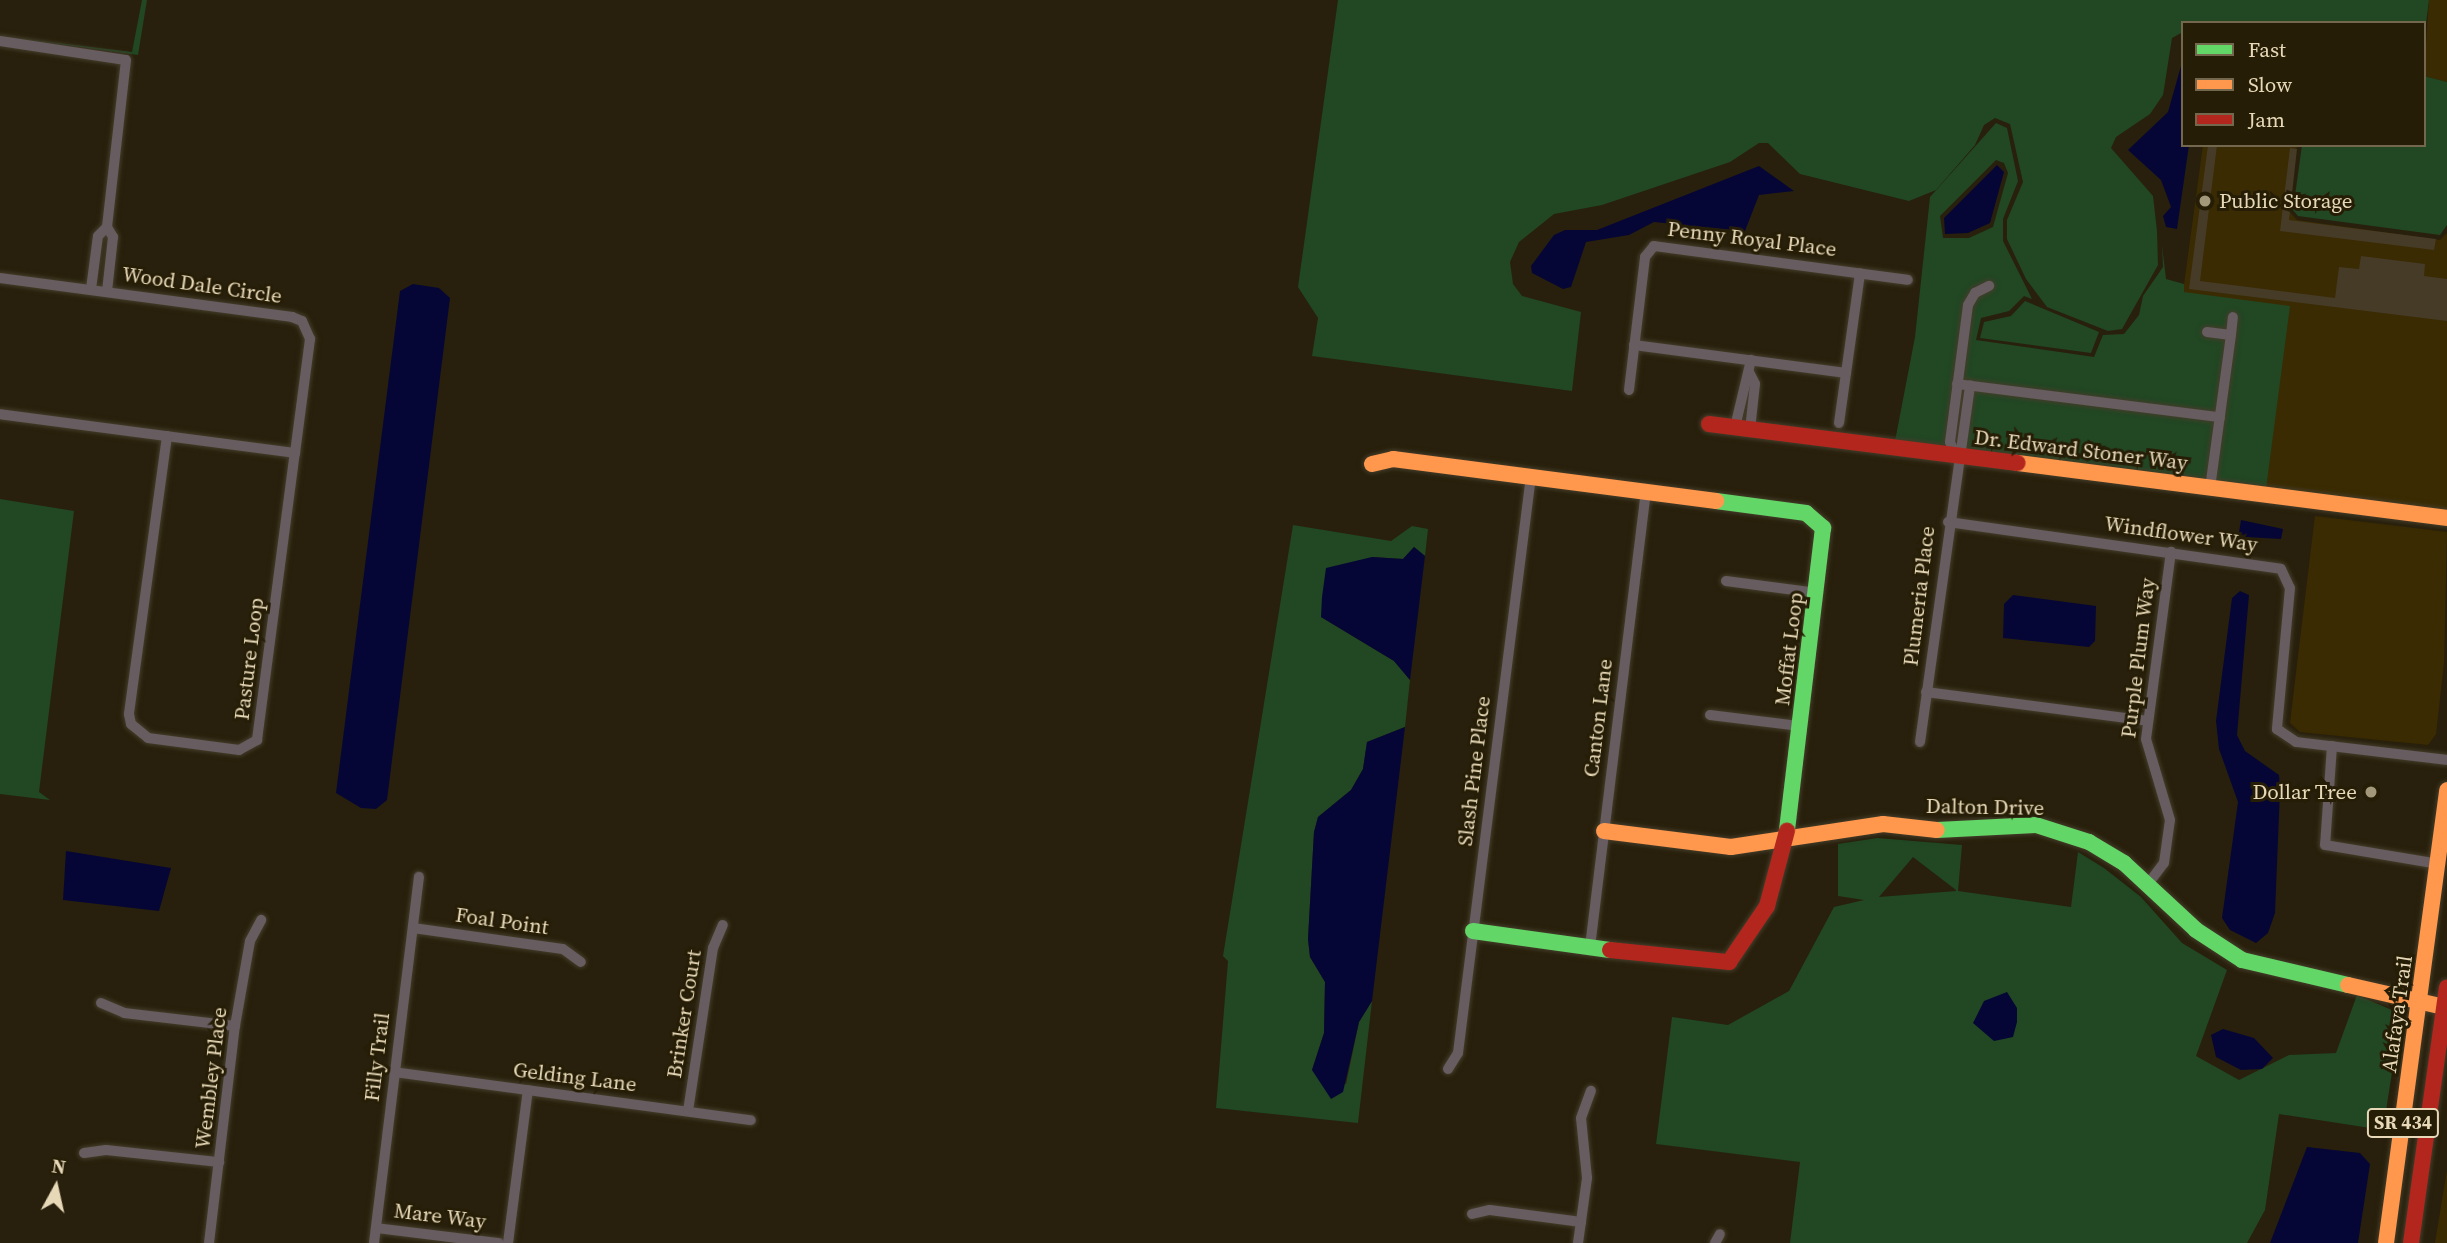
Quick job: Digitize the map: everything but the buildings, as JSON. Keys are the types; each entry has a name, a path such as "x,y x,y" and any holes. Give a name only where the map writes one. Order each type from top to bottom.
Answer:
{"street":[{"path":"0,41 126,60 107,227 113,237 107,291"},
{"path":"91,289 98,236 107,227"},
{"name":"Penny Royal Place","path":"1629,390 1645,257 1654,246 1908,279"},
{"path":"95,257 111,259"},
{"path":"1839,423 1860,273"},
{"name":"Wood Dale Circle","path":"0,278 107,291 302,321 310,339 295,453"},
{"path":"1956,455 1950,442 1968,305 1975,293 1989,286"},
{"path":"2210,488 2233,317"},
{"path":"2207,332 2231,335"},
{"path":"1634,345 1846,373"},
{"path":"1742,428 1739,401 1751,360"},
{"path":"1742,428 1754,390 1749,372"},
{"path":"1957,384 2220,416"},
{"path":"1956,455 1966,420 1970,385"},
{"path":"1741,388 1754,390"},
{"path":"1739,401 1752,403"},
{"path":"0,414 295,453"},
{"path":"1953,419 1966,420"},
{"name":"Dr. Edward Stoner Way","path":"1709,424 2447,518"},
{"name":"Pasture Loop","path":"167,436 129,714 138,732 161,740 239,750 257,740 295,453"},
{"name":"Plumeria Place","path":"1920,742 1956,455"},
{"name":"Moffat Loop","path":"1372,464 1393,459 1816,517 1824,536 1786,840 1767,906 1729,962 1473,931"},
{"name":"Slash Pine Place","path":"1448,1069 1458,1053 1531,476"},
{"name":"Canton Lane","path":"1590,947 1646,492"},
{"name":"Windflower Way","path":"1948,522 2269,565 2288,576 2277,729 2296,741 2447,760"},
{"name":"Purple Plum Way","path":"2148,884 2164,863 2170,820 2147,753 2148,721 2171,552"},
{"path":"1726,581 1817,593"},
{"path":"1926,692 2148,721"},
{"path":"1710,715 1800,726"},
{"path":"2332,746 2325,845 2438,864"},
{"name":"Alafaya Trail","path":"2386,1243 2447,790"},
{"name":"Dalton Drive","path":"1604,831 1731,847 1883,824 1944,831 2036,825 2089,842 2148,884 2196,930 2242,960 2445,1007"},
{"name":"Filly Trail","path":"374,1243 419,877"},
{"name":"Wembley Place","path":"209,1243 235,1026 250,941 261,920"},
{"name":"Brinker Court","path":"688,1111 713,948 723,925"},
{"name":"Foal Point","path":"413,928 563,948 581,962"},
{"name":"SR 434","path":"2411,1243 2447,988"},
{"path":"101,1003 124,1013 235,1026"},
{"name":"Gelding Lane","path":"394,1072 751,1120"},
{"path":"508,1243 528,1090"},
{"path":"1578,1243 1587,1178 1581,1118 1591,1091"},
{"path":"84,1153 106,1150 219,1163"},
{"path":"1472,1214 1490,1210 1581,1222"},
{"name":"Mare Way","path":"376,1228 499,1243"}],"shaded area":[{"path":"2429,0 2447,0 2447,82 2426,77"},
{"path":"2181,66 2181,147 2189,147 2177,229 2166,227 2163,216 2171,207 2161,180 2128,150 2168,112"},
{"path":"2203,147 2297,147 2288,210 2297,220 2440,240 2447,233 2447,513 2266,489 2183,292"},
{"path":"1997,165 2004,172 1990,223 1968,233 1945,234 1944,218"},
{"path":"1759,166 1794,191 1759,195 1745,231 1654,222 1629,235 1586,242 1571,287 1563,289 1532,273 1531,266 1554,235 1565,230 1597,230"},
{"path":"413,284 439,288 450,298 387,800 376,809 361,808 336,793 400,291"},
{"path":"2315,516 2447,532 2444,662 2436,734 2428,745 2300,732 2290,723"},
{"path":"2241,520 2283,529 2281,539 2245,537 2239,533"},
{"path":"1414,547 1425,556 1410,680 1394,661 1321,617 1326,568 1372,557 1403,559"},
{"path":"2240,591 2249,595 2237,735 2245,751 2279,775 2280,790 2275,913 2268,933 2256,943 2230,930 2222,918 2238,802 2219,749 2216,721 2232,598"},
{"path":"2013,595 2096,606 2095,641 2089,647 2003,638 2004,604"},
{"path":"1405,727 1372,1001 1359,1022 1343,1092 1331,1099 1312,1070 1324,1033 1325,982 1310,957 1308,939 1314,832 1318,817 1351,790 1363,769 1367,742"},
{"path":"66,851 171,868 159,911 63,900"},
{"path":"2007,992 2017,1008 2017,1022 2013,1037 1994,1041 1973,1023 1984,1001"},
{"path":"2223,1029 2254,1038 2273,1058 2262,1069 2241,1070 2216,1057 2211,1035"},
{"path":"2307,1147 2360,1153 2370,1164 2358,1243 2270,1243"},
{"path":"2447,1170 2447,1243 2435,1243"}],"green space":[{"path":"142,0 147,0 138,55 0,36 132,52"},
{"path":"1338,0 2429,0 2426,23 2426,21 2181,21 2181,33 2172,38 2163,95 2150,114 2116,137 2111,148 2153,196 2157,231 2158,265 2122,329 2108,331 2047,307 2026,279 2007,239 2007,220 2023,182 2010,124 1995,118 1984,125 1975,145 1936,190 1909,201 1800,174 1768,143 1759,143 1730,162 1602,205 1554,214 1519,242 1510,262 1513,284 1522,296 1581,312 1572,391 1312,356 1318,318 1298,287"},
{"path":"2426,77 2447,82 2447,225 2440,235 2298,216 2293,210 2302,147 2426,147"},
{"path":"1996,123 2007,128 2018,181 2003,219 2003,241 2032,299 2024,296 2009,311 1981,318 1976,340 2094,357 2103,335 2124,334 2139,315 2143,296 2163,267 2162,245 2166,279 2184,284 2184,292 2290,306 2266,489 1965,451 1971,415 1948,413 1947,449 1895,441 1915,337 1930,197","holes":["1996,160 2004,163 2008,173 1993,227 1969,238 1943,238 1940,216"]},
{"path":"2025,301 2099,332 2091,353 1980,338 1984,322 2011,316"},
{"path":"0,499 74,511 39,792 50,800 0,794"},
{"path":"1293,525 1391,541 1412,526 1428,529 1425,556 1414,547 1403,559 1372,557 1321,617 1394,661 1410,680 1405,727 1367,742 1363,769 1351,790 1318,817 1314,832 1308,939 1310,957 1325,982 1324,1033 1312,1070 1346,1084 1359,1022 1372,1001 1358,1123 1216,1108 1228,961 1223,956"},
{"path":"1877,838 1962,845 1958,891 2071,907 2078,852 2141,897 2182,943 2227,970 2196,1056 2239,1080 2289,1055 2336,1053 2357,995 2401,1014 2383,1130 2279,1114 2265,1210 2247,1243 1790,1243 1800,1162 1656,1144 1672,1017 1728,1025 1789,991 1834,907 1864,900 1838,896 1838,844","holes":["1913,857 1956,891 1879,897"]}],"traffic: fast":[{"path":"1716,501 1806,513 1823,528 1787,831"},
{"path":"1937,830 2036,825 2089,842 2124,863 2196,930 2242,960 2348,985"},
{"path":"1473,931 1610,950"}],"traffic: slow":[{"path":"1372,464 1393,459 1716,501"},
{"path":"2018,463 2447,518"},
{"path":"2386,1243 2447,790"},
{"path":"1604,831 1731,847 1883,824 1937,830"},
{"path":"2348,985 2444,1007"}],"traffic: jam":[{"path":"1709,424 2018,463"},
{"path":"1610,950 1729,962 1767,906 1787,831"},
{"path":"2411,1243 2447,988"}],"place":[{"name":"Public Storage","path":"2205,201"},
{"name":"Dollar Tree","path":"2371,792"}]}
